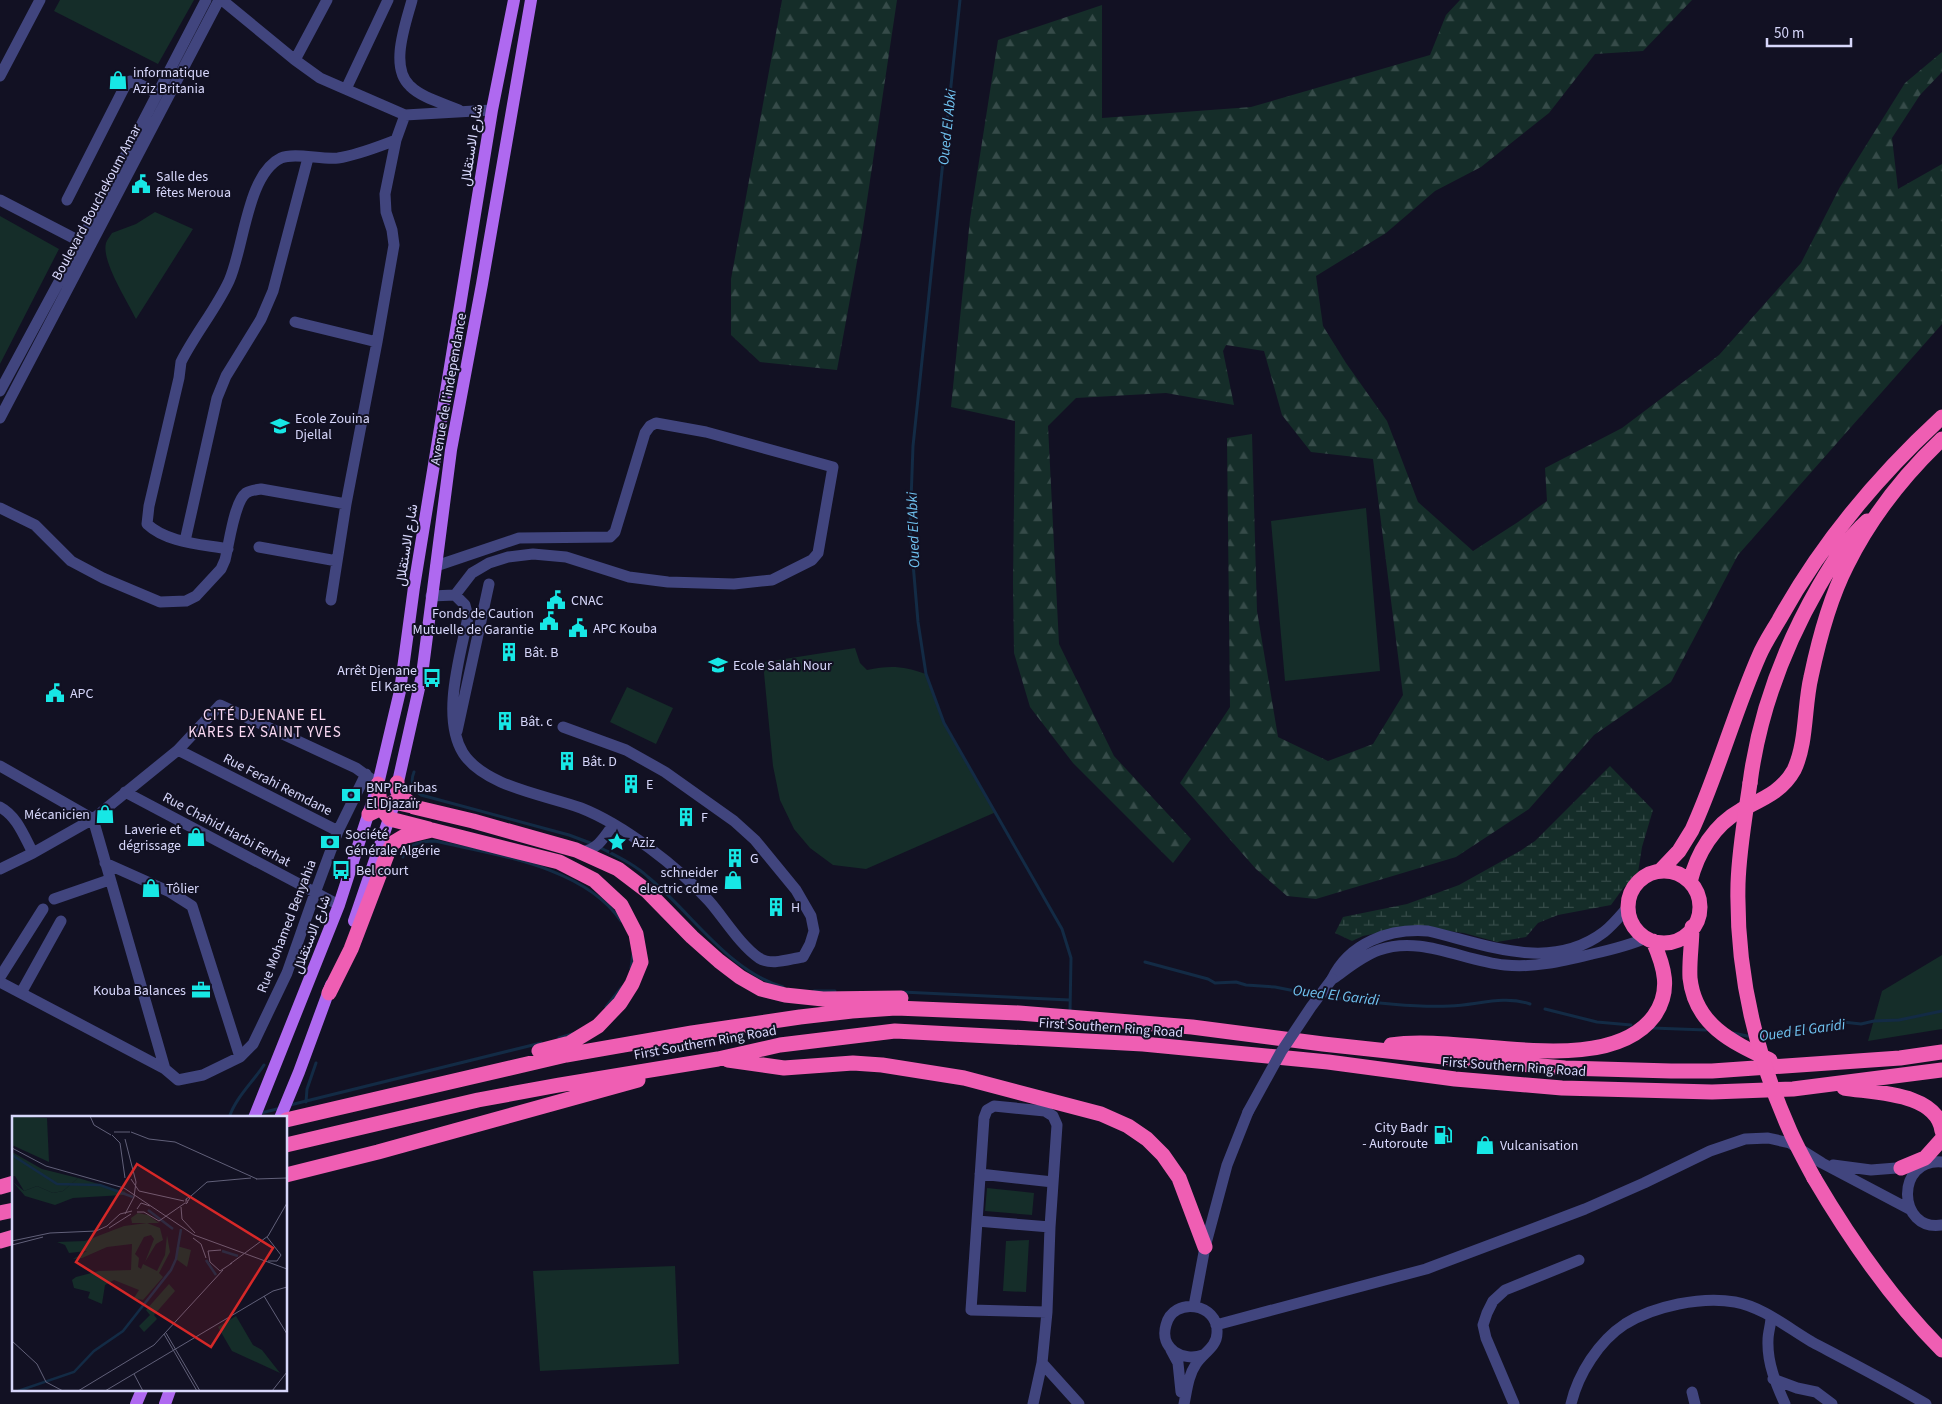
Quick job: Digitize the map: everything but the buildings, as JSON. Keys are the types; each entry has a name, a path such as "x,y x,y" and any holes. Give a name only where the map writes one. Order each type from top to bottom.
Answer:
{"highway":[{"path":"1660,871 1679,874 1690,882 1696,892 1699,906 1696,921 1682,937 1660,942 1649,939 1635,928 1631,921 1628,907 1629,899 1635,886 1646,876 1660,871 1679,851 1695,824 1760,654 1796,588 1833,536 1917,440 1942,417"},
{"path":"1847,541 1880,510 1928,452 1942,439"},
{"path":"1866,498 1855,519 1847,541 1810,602 1786,651 1760,729 1742,833 1738,884 1740,936 1745,986 1756,1037 1771,1086 1790,1133 1814,1178 1855,1244 1902,1306 1942,1350"},
{"path":"1690,882 1700,853 1721,826 1740,811 1769,796 1783,785 1793,770 1800,753 1810,679 1825,621 1847,565 1880,510"},
{"path":"397,783 399,794 414,807"},
{"path":"324,1111 570,1043 598,1026 620,1003 632,984 641,962 636,934 621,905 594,880 560,862 390,819 381,808 378,784"},
{"path":"381,808 414,807 592,848 647,891 692,937 719,960 740,977 761,989 785,995 823,999 904,998 1003,1003 1077,1010 1126,1022"},
{"path":"329,993 351,949 393,843 403,837 432,830"},
{"path":"1692,927 1690,979 1700,1010 1720,1034 1780,1065"},
{"path":"1370,1048 1423,1042 1569,1051 1598,1047 1626,1039 1640,1031 1651,1020 1662,1002 1664,971 1649,939"},
{"name":"First Southern Ring Road","path":"288,1120 566,1055 692,1033 852,1011 896,1008 1019,1013 1192,1027 1462,1059 1565,1068 1670,1072 1712,1071 1900,1058 1942,1052"},
{"name":"First Southern Ring Road","path":"288,1145 478,1100 718,1058 780,1045 895,1031 1143,1044 1328,1062 1456,1079 1562,1088 1712,1092 1825,1086 1942,1070"},
{"path":"288,1174 718,1058 784,1068 853,1063 964,1078 1101,1114 1128,1126 1147,1139 1179,1178 1205,1247"},
{"path":"1825,1086 1900,1096 1915,1101 1932,1111 1940,1121 1942,1130"},
{"path":"1933,1163 1942,1138"},
{"path":"1901,1168 1924,1158 1942,1138"}],"main road":[{"name":"شارع الاستقلال","path":"378,784 400,691 415,577 492,110 514,0"},
{"name":"Avenue de l'independance","path":"397,783 422,674 451,450 484,274 531,0"},
{"name":"شارع الاستقلال","path":"255,1116 339,905 381,808 397,783"},
{"path":"281,1116 329,993 390,819"},
{"path":"136,1404 141,1392"},
{"path":"165,1404 169,1392"}],"street":[{"path":"0,76 40,0"},
{"path":"0,391 86,244 157,93 206,0"},
{"path":"221,0 236,4 295,60 320,78 405,115 492,110"},
{"name":"Boulevard Bouchekoum Amar","path":"0,418 86,244 221,0"},
{"path":"295,60 327,0"},
{"path":"346,89 388,0"},
{"path":"412,0 401,43 402,73 409,86 422,95 463,112"},
{"path":"67,200 125,86 130,81 157,93"},
{"path":"331,600 346,504 394,245 392,230 386,212 385,194 396,140 405,115"},
{"path":"228,549 185,541 156,532 147,524 181,362 230,280 241,237 259,181 274,162 284,156 336,158 358,154 396,140"},
{"path":"185,541 217,398 226,376 261,318 273,291 308,158"},
{"path":"0,200 86,244"},
{"path":"295,322 376,342"},
{"path":"436,566 519,538 610,538 615,532 646,432 650,426 656,423 706,432 833,468 818,553 812,560 772,580 734,584 668,582 629,577 566,556 533,554 508,556 489,563 472,573 455,596"},
{"path":"0,508 35,525 71,561 103,578 160,602 186,601 196,596 221,569 228,549 239,502 244,494 252,490 261,490 346,504"},
{"path":"259,547 337,561"},
{"path":"456,739 489,584"},
{"path":"431,596 455,596 465,605 468,617 453,700 452,718 456,739 472,765 500,781 582,809 640,842 678,871 709,901 746,946 760,958 775,962 803,957 814,931 811,916 796,890 755,840 734,821 665,772 626,750 562,727"},
{"path":"0,869 93,819 178,750 220,705 366,774 378,784"},
{"name":"Rue Ferahi Remdane","path":"178,750 338,831"},
{"path":"0,766 93,819 109,880 166,1069"},
{"name":"Rue Mohamed Benyahia","path":"0,982 166,1069 178,1080 203,1075 240,1057 253,1044 287,973 314,893 338,831 366,774"},
{"name":"Rue Chahid Harbi Ferhat","path":"125,792 339,905"},
{"path":"0,807 7,810 19,826 33,852"},
{"path":"592,848 613,826"},
{"path":"105,863 170,892 192,906 240,1057"},
{"path":"54,899 109,880"},
{"path":"1194,1306 1205,1247 1227,1164 1248,1112 1280,1052 1332,979 1340,963 1353,952 1373,940 1393,932 1416,930 1428,931 1510,952 1539,954 1567,949 1594,939 1615,922 1628,907"},
{"path":"0,977 43,909"},
{"path":"21,993 61,921"},
{"path":"1332,979 1370,954 1395,946 1430,948 1482,962 1523,966 1565,961 1649,939"},
{"path":"1033,1404 1042,1363 1047,1312 1052,1182 1057,1124 1056,1120 1046,1111 994,1106 986,1110 984,1118 971,1310 1047,1312"},
{"path":"1216,1325 1426,1269 1592,1206 1710,1151 1734,1142 1757,1138 1790,1143 1822,1163 1910,1210 1917,1218 1927,1224 1942,1225"},
{"path":"1822,1163 1871,1170 1933,1163"},
{"path":"1910,1210 1907,1200 1907,1189 1910,1179 1916,1171 1933,1163"},
{"path":"980,1174 1052,1182"},
{"path":"977,1221 1050,1228"},
{"path":"1514,1404 1486,1338 1483,1325 1492,1301 1505,1290 1579,1260"},
{"path":"1571,1404 1573,1393 1586,1367 1603,1343 1625,1324 1651,1312 1678,1304 1706,1299 1736,1302 1771,1317 1926,1404"},
{"path":"1185,1306 1194,1306 1208,1312 1216,1325 1217,1334 1215,1342 1196,1364 1189,1378 1183,1404 1178,1363 1166,1341 1164,1332 1170,1316 1185,1306"},
{"path":"1771,1317 1768,1339 1773,1379 1785,1404"},
{"path":"1171,1349 1177,1355 1184,1357 1195,1358 1203,1355"},
{"path":"1042,1363 1079,1404"},
{"path":"1773,1379 1797,1388 1816,1392 1832,1404"},
{"path":"1692,1392 1695,1404"}],"green space":[{"path":"60,0 194,0 158,64 54,11"},
{"path":"782,0 897,0 862,234 837,370 760,362 731,335 731,279"},
{"path":"1460,0 1692,0 1643,51 1595,54 1549,113 1481,167 1435,191 1386,233 1316,276 1323,326 1346,363 1387,421 1418,502 1473,551 1547,501 1545,468 1622,428 1719,355 1801,263 1840,187 1905,83 1942,52 1942,72 1920,95 1892,138 1898,189 1942,164 1942,324 1738,555 1671,682 1594,735 1529,809 1456,857 1316,899 1287,896 1256,869 1180,783 1230,707 1227,438 1252,434 1257,611 1278,737 1328,761 1373,744 1403,695 1373,459 1311,452 1282,415 1264,351 1226,345 1223,351 1234,405 1166,393 1076,398 1048,426 1059,644 1114,756 1191,839 1173,863 1073,763 1030,707 1014,653 1015,421 951,407 970,219 998,40 1102,5 1102,118 1251,107 1430,55 1446,15"},
{"path":"155,212 193,229 136,319 107,260 106,243 112,233 136,224"},
{"path":"0,216 59,249 0,364"},
{"path":"1366,508 1380,671 1285,681 1271,521"},
{"path":"855,648 860,663 867,670 897,667 926,674 944,723 996,812 866,869 833,865 810,848 794,829 780,800 773,766 764,673 765,662"},
{"path":"627,687 673,708 656,744 610,722"},
{"path":"1610,766 1653,810 1642,847 1637,879 1624,887 1611,905 1558,915 1538,923 1526,937 1497,942 1464,933 1426,928 1397,929 1363,936 1352,941 1335,933 1343,917 1407,904 1459,885 1520,851 1535,841"},
{"path":"1942,955 1942,1029 1868,1041 1882,991"},
{"path":"987,1188 1034,1193 1032,1215 985,1211"},
{"path":"1029,1240 1026,1292 1003,1291 1006,1241"},
{"path":"675,1266 679,1364 540,1371 533,1271"}],"waterway":[{"name":"Oued El Abki","path":"960,0 913,446 910,528 918,622 926,674 944,723 1062,929 1071,958 1070,1012"},
{"path":"414,772 413,785 421,795 569,835 593,844"},
{"path":"403,857 404,853 411,846 435,841 510,858 562,875 585,887 605,902 621,921"},
{"path":"599,847 643,872 711,939 745,968 763,979 783,987"},
{"path":"631,968 633,954"},
{"name":"Oued El Garidi","path":"1145,962 1208,979 1215,983 1236,982 1315,995"},
{"path":"606,1007 622,987"},
{"path":"814,991 835,991"},
{"path":"902,992 1070,1000"},
{"name":"Oued El Garidi","path":"1324,996 1419,1006 1450,1006 1500,1000 1520,1001 1530,1004"},
{"name":"Oued El Garidi","path":"1545,1009 1597,1022 1631,1025"},
{"name":"Oued El Garidi","path":"1760,1038 1843,1022 1861,1024 1874,1021 1899,1020 1942,1011"},
{"name":"Oued El Garidi","path":"1652,1028 1706,1030"},
{"name":"Oued El Garidi","path":"1733,1033 1752,1037"},
{"path":"559,1038 572,1034"},
{"path":"290,1105 541,1043"},
{"path":"306,1102 307,1089 316,1063"},
{"path":"230,1116 240,1097 264,1065"},
{"path":"261,1113 281,1108"},
{"path":"248,1116 252,1115"}],"place":[{"name":"informatique Aziz Britania","path":"118,80"},
{"name":"Salle des fêtes Meroua","path":"141,184"},
{"name":"Ecole Zouina Djellal","path":"280,426"},
{"name":"CNAC","path":"556,600"},
{"name":"Fonds de Caution Mutuelle de Garantie","path":"549,621"},
{"name":"APC Kouba","path":"578,628"},
{"name":"Bât. B","path":"509,652"},
{"name":"Ecole Salah Nour","path":"718,665"},
{"name":"Arrêt Djenane El Kares","path":"432,678"},
{"name":"APC","path":"55,693"},
{"name":"Bât. c","path":"505,721"},
{"name":"Bât. D","path":"567,761"},
{"name":"E","path":"631,784"},
{"name":"BNP Paribas El Djazaïr","path":"351,795"},
{"name":"Mécanicien","path":"105,814"},
{"name":"F","path":"686,817"},
{"name":"Laverie et dégrissage","path":"196,837"},
{"name":"Société Générale Algérie","path":"330,842"},
{"name":"Aziz","path":"617,842"},
{"name":"G","path":"735,858"},
{"name":"Bel court","path":"341,870"},
{"name":"schneider electric cdme","path":"733,880"},
{"name":"Tôlier","path":"151,888"},
{"name":"H","path":"776,907"},
{"name":"Kouba Balances","path":"201,990"},
{"name":"City Badr - Autoroute","path":"1443,1135"},
{"name":"Vulcanisation","path":"1485,1145"}],"district":[{"name":"CITÉ DJENANE EL KARES EX SAINT YVES","path":"265,724"}]}
